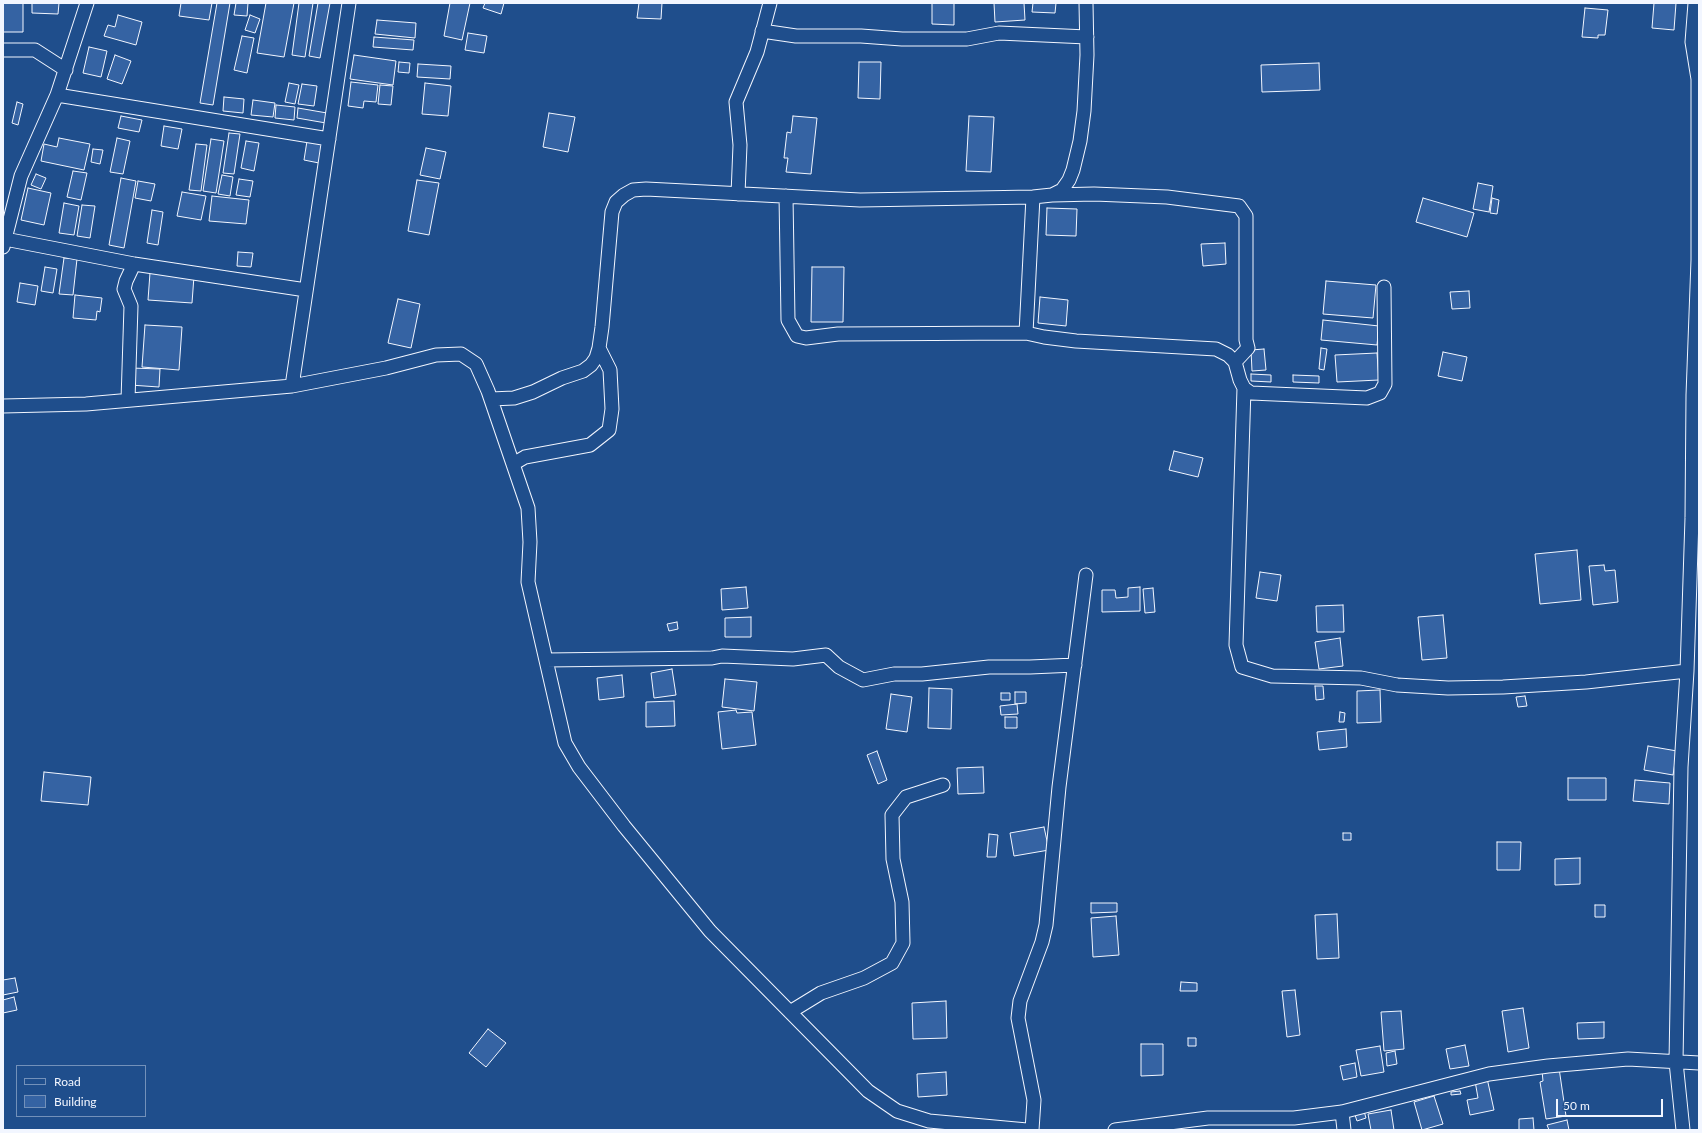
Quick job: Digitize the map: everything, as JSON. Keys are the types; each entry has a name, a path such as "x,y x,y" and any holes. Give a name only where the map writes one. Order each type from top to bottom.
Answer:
{"street":[{"path":"87,3 57,95 21,176 4,243 306,290"},
{"path":"292,386 349,3"},
{"path":"738,194 740,145 736,102 757,52 770,3"},
{"path":"1052,195 1062,190 1069,180 1080,142 1084,111 1087,37 1086,3"},
{"path":"1682,1130 1676,1062 1681,767 1687,671 1699,260 1698,79 1692,42 1695,3"},
{"path":"762,31 796,36 861,36 902,38 967,38 999,33 1087,37"},
{"path":"3,50 35,50 66,70"},
{"path":"57,95 329,139"},
{"path":"491,399 514,398 527,394 562,378 583,371 596,358 599,348 612,212 616,202 633,190 860,200 1033,197 1094,194 1167,197 1239,206 1246,216 1246,340 1248,348 1235,362"},
{"path":"786,196 788,320 797,336 806,338 838,334 1026,333 1076,341 1216,349 1228,355 1235,362 1244,388 1251,393 1367,398 1380,393 1385,384 1384,287"},
{"path":"1026,333 1033,197"},
{"path":"128,400 131,306 124,289 134,264"},
{"path":"513,464 525,457 590,445 609,430 612,409 610,370 599,348"},
{"path":"3,406 86,404 292,386 386,368 436,355 461,354 476,364 491,399 528,508 530,542 528,582 565,742 579,767 624,826 710,930 868,1091 897,1111 925,1126 1027,1130"},
{"path":"1244,388 1236,645 1242,667 1272,676 1361,678 1397,685 1448,688 1503,687 1586,682 1687,671"},
{"path":"1032,1130 1034,1100 1018,1018 1020,1002 1042,942 1046,925 1059,787 1086,575"},
{"path":"546,660 704,658 722,656 793,659 826,655 839,667 863,680 894,674 922,674 989,667 1074,665"},
{"path":"790,1012 820,993 864,978 892,963 903,943 902,902 893,859 892,815 906,797 943,785"},
{"path":"1115,1130 1167,1127 1208,1118 1294,1118 1342,1112 1489,1074 1628,1060 1699,1063"},
{"path":"1342,1112 1344,1130"}],"building":[{"path":"3,3 23,3 23,32 3,32"},
{"path":"32,3 59,3 58,14 32,13"},
{"path":"181,3 212,3 209,20 179,16"},
{"path":"217,3 230,3 213,105 200,103"},
{"path":"236,3 248,3 247,16 234,15"},
{"path":"266,3 294,3 284,57 257,53"},
{"path":"299,3 313,3 305,57 292,55"},
{"path":"318,3 330,3 320,58 309,56"},
{"path":"450,3 470,3 462,40 444,36"},
{"path":"485,3 504,3 501,14 483,8"},
{"path":"639,3 662,3 661,19 637,18"},
{"path":"932,3 954,3 954,25 932,24"},
{"path":"994,3 1024,3 1025,20 995,22"},
{"path":"1033,3 1056,3 1055,13 1032,12"},
{"path":"1654,3 1676,3 1674,30 1652,28"},
{"path":"1585,8 1608,10 1605,35 1598,35 1598,38 1582,37"},
{"path":"118,15 142,22 136,45 104,36 108,25 115,27"},
{"path":"250,15 260,19 255,33 245,30"},
{"path":"377,20 416,23 415,38 375,34"},
{"path":"468,33 487,36 484,53 465,50"},
{"path":"242,36 254,38 247,73 234,70"},
{"path":"374,37 414,40 413,50 373,47"},
{"path":"89,47 107,51 101,77 83,73"},
{"path":"115,55 131,61 122,84 107,79"},
{"path":"354,55 396,61 393,85 350,79"},
{"path":"399,62 410,63 409,73 398,72"},
{"path":"859,62 881,62 880,99 858,98"},
{"path":"1319,63 1320,90 1262,92 1261,65"},
{"path":"418,64 451,66 450,79 417,77"},
{"path":"351,82 378,85 376,102 364,101 363,108 348,106"},
{"path":"289,83 299,85 295,104 285,102"},
{"path":"425,83 451,86 448,116 422,114"},
{"path":"302,84 317,86 314,106 298,104"},
{"path":"380,85 393,86 391,105 378,104"},
{"path":"224,97 244,99 243,113 223,111"},
{"path":"253,100 275,103 273,117 251,115"},
{"path":"17,102 23,104 18,125 12,123"},
{"path":"276,105 295,107 294,120 275,118"},
{"path":"298,108 327,113 326,123 297,118"},
{"path":"549,113 575,117 568,152 543,147"},
{"path":"121,116 142,120 139,132 118,128"},
{"path":"793,116 817,118 811,174 786,172 788,158 784,158 787,132 791,133"},
{"path":"969,116 994,117 991,172 966,171"},
{"path":"164,126 182,129 178,149 161,146"},
{"path":"229,133 240,134 234,174 223,173"},
{"path":"59,138 90,144 84,170 41,161 44,144 57,147"},
{"path":"117,138 130,141 123,174 110,172"},
{"path":"211,139 224,141 216,193 203,191"},
{"path":"246,141 259,143 254,171 241,168"},
{"path":"307,141 323,143 319,163 304,160"},
{"path":"196,144 207,145 201,191 189,190"},
{"path":"426,148 446,152 440,179 420,175"},
{"path":"93,149 103,150 100,164 91,162"},
{"path":"73,171 87,173 81,200 67,197"},
{"path":"36,174 46,178 41,189 31,185"},
{"path":"222,175 233,177 230,196 218,194"},
{"path":"121,178 136,181 124,248 109,245"},
{"path":"239,179 253,181 250,197 236,195"},
{"path":"417,180 439,183 429,235 408,231"},
{"path":"138,181 155,184 151,201 135,198"},
{"path":"1478,183 1493,186 1489,212 1473,209"},
{"path":"28,188 51,193 44,225 21,220"},
{"path":"182,192 206,196 201,220 177,216"},
{"path":"212,196 249,200 246,224 209,221"},
{"path":"1423,198 1474,213 1467,237 1416,222"},
{"path":"1492,198 1499,200 1497,214 1490,213"},
{"path":"64,203 79,206 74,235 59,233"},
{"path":"82,205 95,206 90,238 77,236"},
{"path":"1047,208 1077,209 1076,236 1046,235"},
{"path":"152,210 163,212 158,245 147,243"},
{"path":"1225,243 1226,264 1203,266 1201,244"},
{"path":"238,252 253,253 251,267 237,266"},
{"path":"64,258 77,259 73,295 59,294"},
{"path":"45,267 57,269 53,293 41,291"},
{"path":"812,267 844,267 843,322 811,322"},
{"path":"150,273 194,276 192,303 148,300"},
{"path":"1326,281 1376,285 1373,318 1323,314"},
{"path":"20,283 38,286 35,305 17,302"},
{"path":"1469,291 1470,308 1452,309 1450,292"},
{"path":"75,295 102,298 100,312 97,311 96,320 73,318"},
{"path":"1040,297 1068,300 1066,326 1038,323"},
{"path":"398,299 420,304 411,348 388,343"},
{"path":"1323,320 1379,326 1377,345 1321,340"},
{"path":"145,325 182,327 179,370 142,367"},
{"path":"1321,348 1327,349 1324,370 1319,369"},
{"path":"1264,349 1266,370 1252,371 1251,350"},
{"path":"1443,352 1467,357 1462,381 1438,376"},
{"path":"1377,353 1379,380 1337,382 1335,355"},
{"path":"131,368 160,369 159,387 130,385"},
{"path":"1251,374 1271,375 1271,382 1251,381"},
{"path":"1293,375 1319,376 1319,383 1293,382"},
{"path":"1174,451 1203,458 1198,477 1169,470"},
{"path":"1577,550 1581,600 1540,604 1535,554"},
{"path":"1604,565 1605,571 1615,570 1618,602 1593,605 1589,566"},
{"path":"1260,572 1281,575 1277,601 1256,598"},
{"path":"746,587 748,608 722,610 721,589"},
{"path":"1140,587 1140,611 1102,612 1102,590 1115,590 1116,598 1128,597 1128,588"},
{"path":"1153,588 1155,612 1145,613 1143,589"},
{"path":"1343,605 1344,632 1317,632 1316,606"},
{"path":"1443,615 1447,658 1422,660 1418,617"},
{"path":"751,617 751,637 725,637 725,618"},
{"path":"677,622 678,629 669,631 667,624"},
{"path":"1340,638 1343,666 1319,669 1315,642"},
{"path":"672,669 676,695 654,698 651,673"},
{"path":"622,675 624,697 599,700 597,678"},
{"path":"725,679 757,682 754,711 722,707"},
{"path":"1315,686 1323,686 1324,699 1316,700"},
{"path":"929,688 952,689 951,729 928,728"},
{"path":"1380,690 1381,722 1357,723 1357,691"},
{"path":"1015,692 1026,692 1026,703 1015,704"},
{"path":"1001,693 1010,693 1010,700 1001,700"},
{"path":"891,694 912,697 907,732 886,729"},
{"path":"1525,696 1527,706 1518,707 1516,697"},
{"path":"674,701 675,726 646,727 646,702"},
{"path":"1017,704 1018,714 1001,715 1000,706"},
{"path":"736,710 737,713 752,712 756,745 722,749 718,712"},
{"path":"1340,712 1345,713 1344,722 1339,722"},
{"path":"1005,717 1017,717 1017,728 1005,728"},
{"path":"1346,729 1347,747 1319,750 1317,732"},
{"path":"1648,746 1677,751 1673,775 1644,770"},
{"path":"877,751 887,780 878,784 867,755"},
{"path":"983,767 984,793 958,794 957,768"},
{"path":"44,772 91,777 88,805 41,801"},
{"path":"1568,778 1606,778 1606,800 1568,800"},
{"path":"1635,780 1670,783 1669,804 1633,801"},
{"path":"1044,827 1049,850 1014,856 1010,833"},
{"path":"1343,833 1351,833 1351,840 1343,840"},
{"path":"989,834 998,835 996,857 987,857"},
{"path":"1497,842 1521,842 1520,870 1497,870"},
{"path":"1580,858 1580,884 1555,885 1555,859"},
{"path":"1091,903 1117,903 1117,912 1091,913"},
{"path":"1595,905 1605,905 1605,917 1595,917"},
{"path":"1337,914 1339,958 1317,959 1315,915"},
{"path":"1116,916 1119,955 1093,957 1091,918"},
{"path":"15,978 18,992 3,995 3,980"},
{"path":"1181,982 1197,983 1197,991 1180,991"},
{"path":"1295,990 1300,1035 1287,1037 1282,991"},
{"path":"14,997 17,1010 3,1013 3,1000"},
{"path":"946,1001 947,1038 913,1039 912,1003"},
{"path":"1523,1008 1529,1048 1508,1052 1502,1011"},
{"path":"1401,1011 1404,1049 1384,1051 1381,1012"},
{"path":"1604,1022 1604,1038 1578,1039 1577,1023"},
{"path":"488,1029 506,1043 486,1067 469,1053"},
{"path":"1188,1038 1196,1038 1196,1046 1188,1046"},
{"path":"1141,1044 1163,1044 1163,1075 1141,1076"},
{"path":"1465,1045 1469,1066 1450,1069 1446,1049"},
{"path":"1380,1046 1384,1072 1361,1076 1356,1050"},
{"path":"1395,1051 1397,1064 1387,1066 1386,1053"},
{"path":"1355,1063 1357,1077 1343,1080 1340,1066"},
{"path":"1559,1068 1566,1116 1546,1119 1540,1082 1543,1081 1542,1071"},
{"path":"946,1072 947,1095 918,1097 917,1074"},
{"path":"1487,1078 1494,1110 1470,1115 1467,1100 1478,1098 1475,1081"},
{"path":"1460,1091 1461,1094 1451,1095 1451,1092"},
{"path":"1434,1096 1443,1124 1422,1130 1414,1102"},
{"path":"1391,1110 1394,1130 1371,1130 1368,1114"},
{"path":"1364,1111 1366,1118 1357,1121 1355,1115"},
{"path":"1533,1118 1534,1130 1519,1130 1519,1119"},
{"path":"1567,1120 1569,1130 1549,1130 1547,1125"}]}
